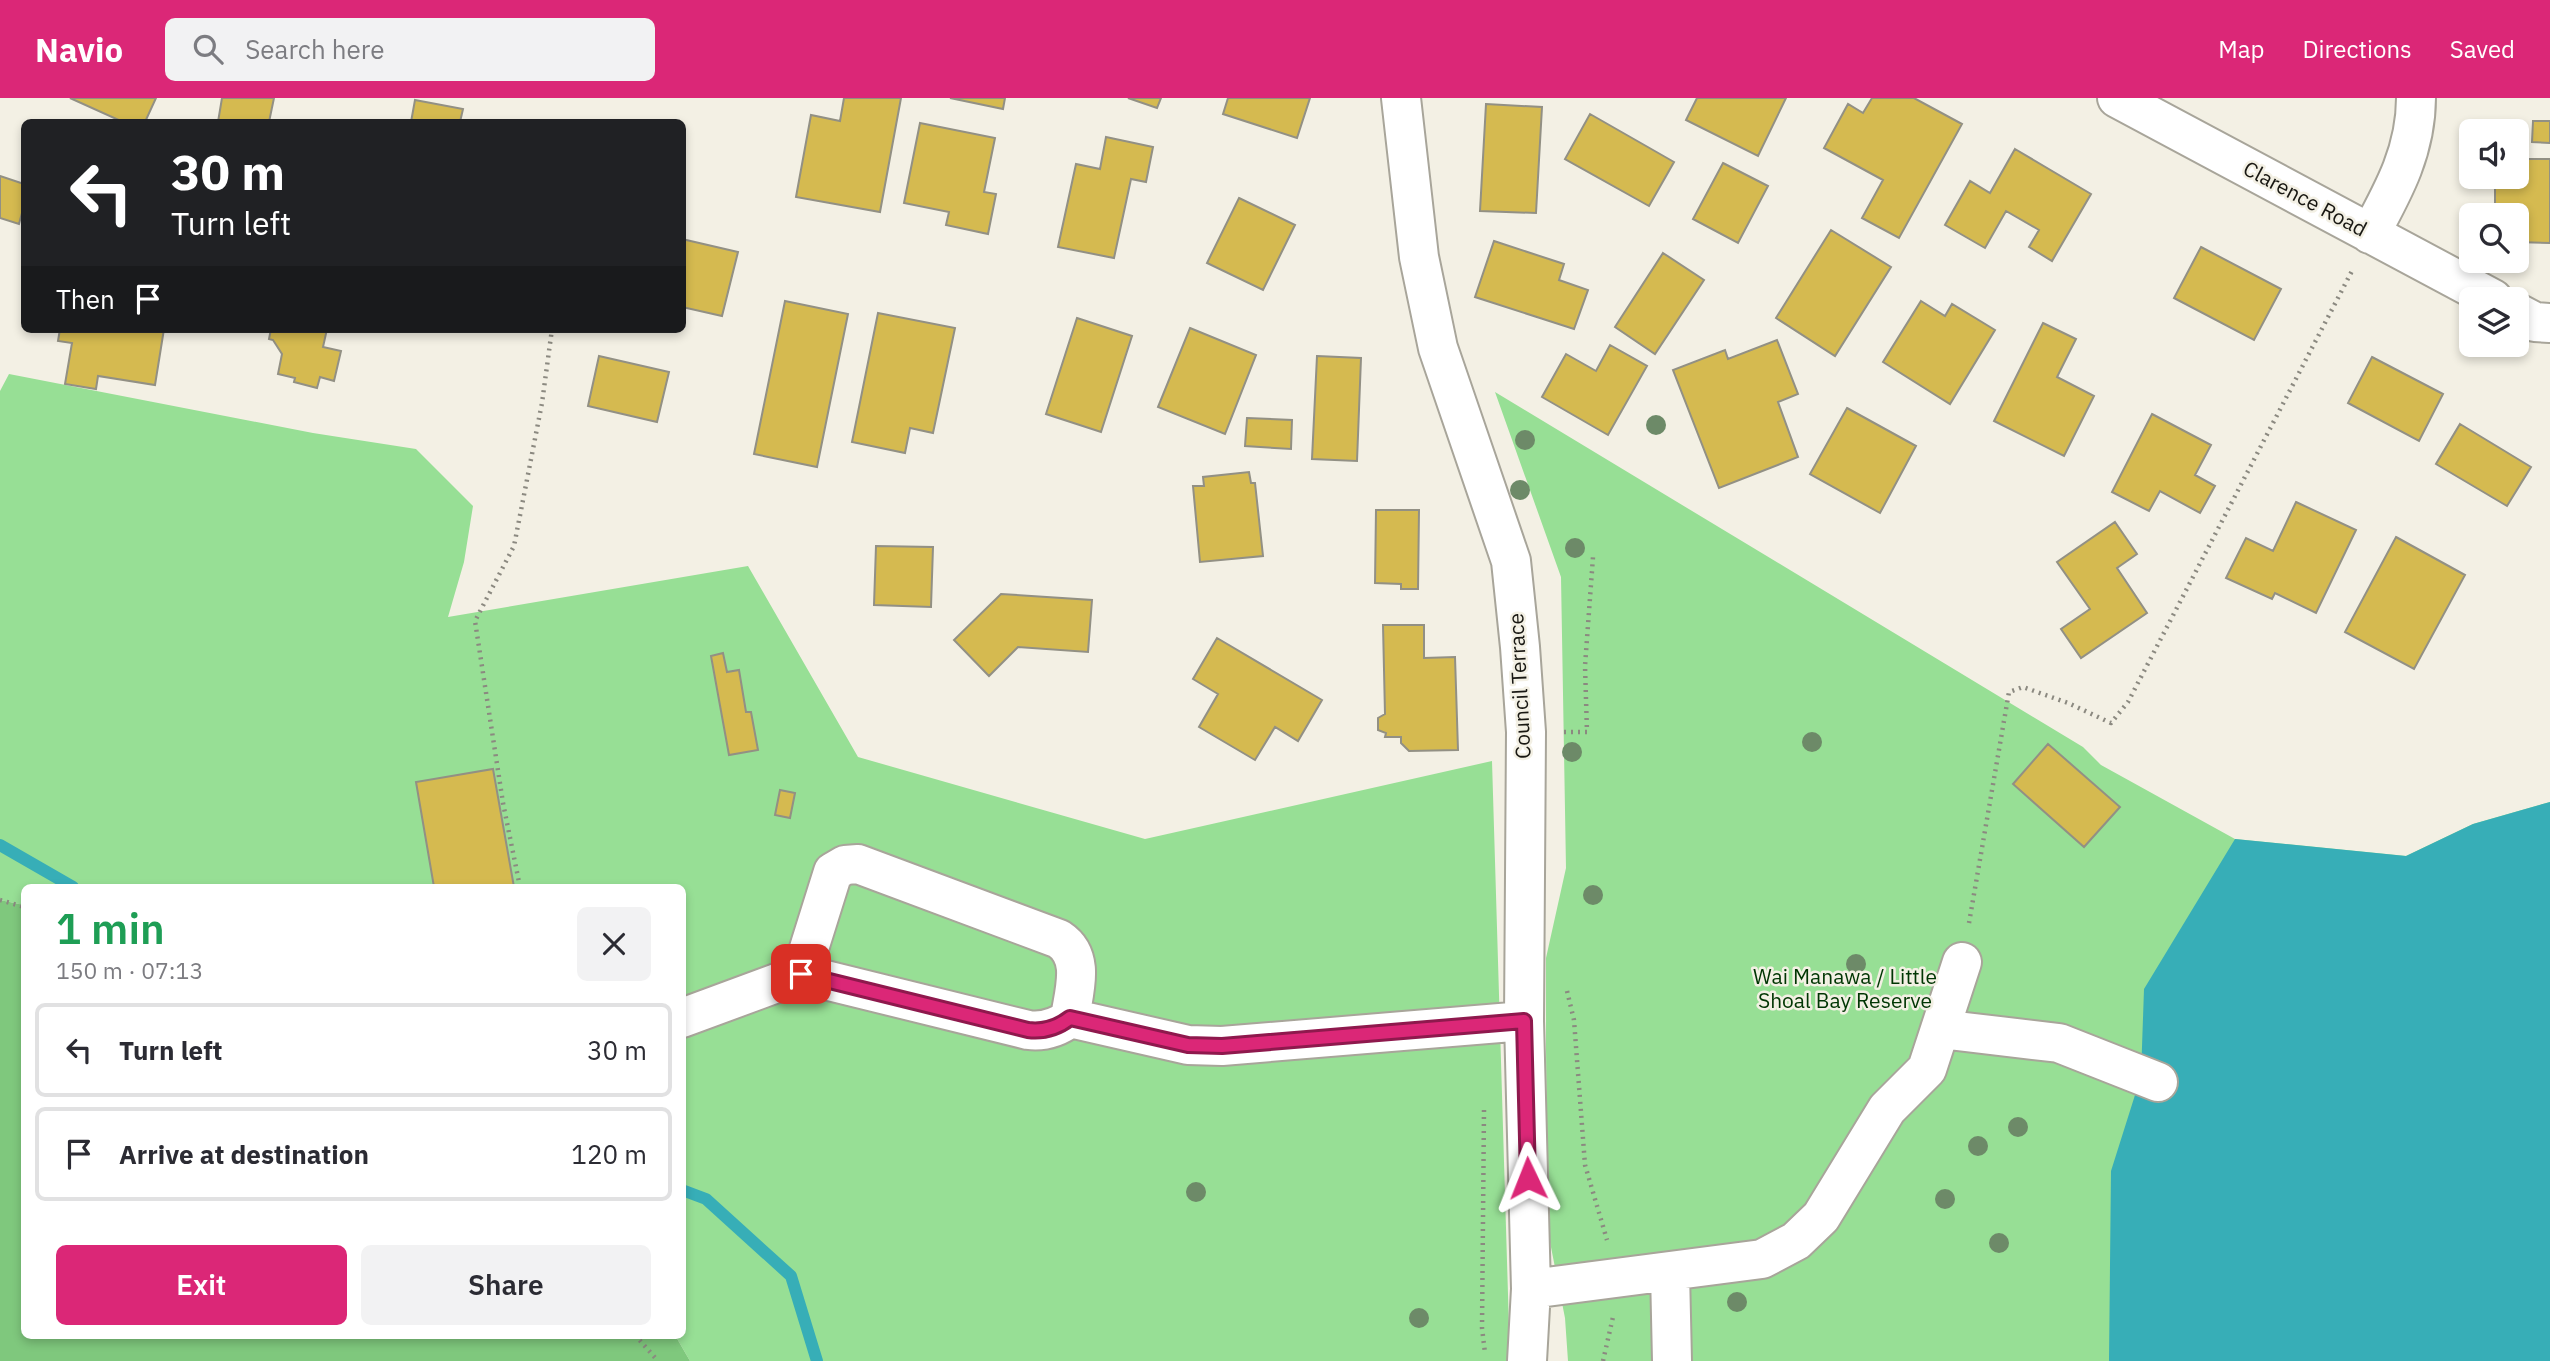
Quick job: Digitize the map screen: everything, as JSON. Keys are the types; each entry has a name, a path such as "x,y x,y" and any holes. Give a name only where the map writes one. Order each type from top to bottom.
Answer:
{"street":[{"name":"Council Terrace","path":"1401,98 1419,257 1438,348 1511,561 1526,732 1524,1021 1531,1289"},
{"name":"Clarence Road","path":"2117,98 2363,248 2462,287"},
{"path":"2363,248 2398,183 2408,158 2416,98"},
{"path":"2529,319 2550,323"},
{"path":"686,1017 801,974 1038,1031 1060,1026 1070,1018 1077,972 1075,957 1069,945 1059,939 858,864 845,864 833,872 801,974"},
{"path":"1531,1289 1762,1259 1796,1241 1821,1217 1887,1109 1927,1069 1962,962"},
{"path":"1070,1018 1188,1045 1222,1046 1524,1021"},
{"path":"1940,1029 2059,1043 2158,1082"},
{"path":"1670,1272 1672,1361"},
{"path":"1528,1361 1531,1289"},
{"path":"1531,1289 1550,1361"}],"path":[{"path":"1962,962 2009,692 2023,687 2068,703 2111,723 2128,702 2363,248"},
{"path":"519,884 503,803 475,621 514,546 551,333"},
{"path":"1587,732 1585,666 1593,557"},
{"path":"0,900 21,906"},
{"path":"1565,985 1574,1020 1585,1165 1605,1230 1613,1279"},
{"path":"1482,1122 1482,1328 1486,1361"},
{"path":"639,1339 658,1361"}],"green space":[{"path":"9,374 313,433 416,449 473,506 464,562 448,617 748,566 858,757 1145,839 1492,761 1510,1361 690,1361 677,1339 686,1339 686,884 21,884 21,904 0,900 0,391"},
{"name":"Wai Manawa / Little Shoal Bay Reserve","path":"1495,392 2083,747 2101,765 2235,839 2406,856 2473,824 2550,802 2550,1361 1568,1361 1565,1318 1548,1232 1546,1049 1546,958 1566,868 1561,577"},
{"path":"0,900 21,904 21,1339 677,1339 690,1361 0,1361"}],"water":[{"path":"2550,802 2550,1361 2109,1361 2111,1171 2141,1076 2144,989 2235,839 2406,856 2473,824"}],"building":[{"path":"70,98 156,98 146,119 116,119"},
{"path":"222,98 274,98 270,119 218,119"},
{"path":"844,98 901,98 880,212 796,197 811,115 840,121"},
{"path":"950,98 1005,98 1003,109"},
{"path":"1128,98 1161,98 1157,108"},
{"path":"1228,98 1310,98 1297,138 1223,114"},
{"path":"1697,98 1786,98 1758,156 1686,120"},
{"path":"1872,98 1914,98 1962,124 1899,238 1862,218 1883,180 1824,148 1848,104 1863,113"},
{"path":"415,100 463,109 461,119 412,119"},
{"path":"1486,104 1542,107 1536,213 1480,211"},
{"path":"1590,114 1674,162 1649,206 1565,159"},
{"path":"2533,121 2550,121 2550,143 2532,142"},
{"path":"920,123 995,138 984,192 996,194 988,234 946,225 949,212 904,203"},
{"path":"1106,137 1153,147 1146,182 1131,179 1114,258 1058,247 1076,164 1100,169"},
{"path":"2015,149 2091,194 2052,261 2029,247 2039,230 2006,211 1985,248 1945,225 1970,181 1990,193"},
{"path":"2529,159 2550,159 2550,243 2529,242 2529,203 2495,203 2495,189 2529,189"},
{"path":"1723,163 1768,186 1738,243 1693,219"},
{"path":"0,176 21,183 21,217 19,224 0,218"},
{"path":"1239,198 1295,225 1263,290 1207,263"},
{"path":"1831,230 1891,267 1835,356 1776,318"},
{"path":"686,240 738,252 722,316 686,308"},
{"path":"1494,241 1564,264 1559,280 1588,290 1574,329 1475,297"},
{"path":"2201,247 2281,289 2254,340 2174,298"},
{"path":"1663,253 1704,280 1655,354 1615,327"},
{"path":"785,301 848,314 817,467 754,454"},
{"path":"1921,301 1945,316 1952,304 1995,330 1950,404 1883,362"},
{"path":"878,313 955,328 933,433 910,428 905,453 852,442"},
{"path":"1077,318 1132,336 1101,432 1046,414"},
{"path":"2043,323 2076,339 2057,377 2094,396 2064,456 1994,421"},
{"path":"1190,328 1256,355 1225,434 1158,407"},
{"path":"59,333 163,333 155,385 98,376 96,389 65,384 72,343 58,341"},
{"path":"270,333 326,333 323,347 341,351 334,381 320,377 317,388 294,382 295,378 278,374 282,354 273,340 269,339"},
{"path":"1777,340 1798,394 1778,402 1798,457 1719,488 1673,370 1725,350 1728,359"},
{"path":"1610,345 1647,366 1608,435 1542,397 1566,354 1596,371"},
{"path":"599,356 669,372 657,422 588,406"},
{"path":"1317,356 1361,358 1357,461 1312,459"},
{"path":"2372,357 2443,394 2419,441 2348,403"},
{"path":"1847,408 1916,446 1880,513 1810,474"},
{"path":"2152,414 2211,445 2195,475 2215,486 2200,513 2160,491 2149,511 2112,492"},
{"path":"1247,418 1292,420 1291,449 1245,446"},
{"path":"2460,424 2531,467 2507,506 2436,464"},
{"path":"1249,472 1251,483 1255,483 1263,556 1200,562 1193,486 1204,486 1203,477"},
{"path":"2296,502 2356,530 2316,613 2275,593 2272,599 2226,578 2246,538 2273,551"},
{"path":"1376,510 1419,510 1418,589 1401,589 1401,584 1375,583"},
{"path":"2115,522 2137,554 2117,568 2147,613 2081,658 2061,629 2090,609 2057,562"},
{"path":"2396,537 2465,575 2414,669 2345,632"},
{"path":"876,546 933,547 931,607 874,605"},
{"path":"1001,594 1092,600 1088,652 1018,647 989,676 954,640"},
{"path":"1383,625 1424,625 1424,658 1455,657 1458,750 1409,751 1401,743 1401,737 1385,737 1386,733 1378,730 1378,718 1385,714"},
{"path":"1217,638 1322,700 1298,741 1275,727 1255,760 1199,727 1218,694 1193,679"},
{"path":"723,653 727,672 739,670 746,712 751,712 758,750 729,755 711,656"},
{"path":"2048,744 2120,807 2084,847 2013,784"},
{"path":"493,769 513,884 433,884 416,782"},
{"path":"780,790 795,793 790,818 775,815"}],"waterway":[{"path":"0,845 68,884"},
{"path":"686,1192 706,1199 791,1276 817,1361"}],"route":[{"path":"801,974 1028,1030 1038,1031 1060,1026 1070,1018 1188,1045 1222,1046 1524,1021 1528,1178"}]}
